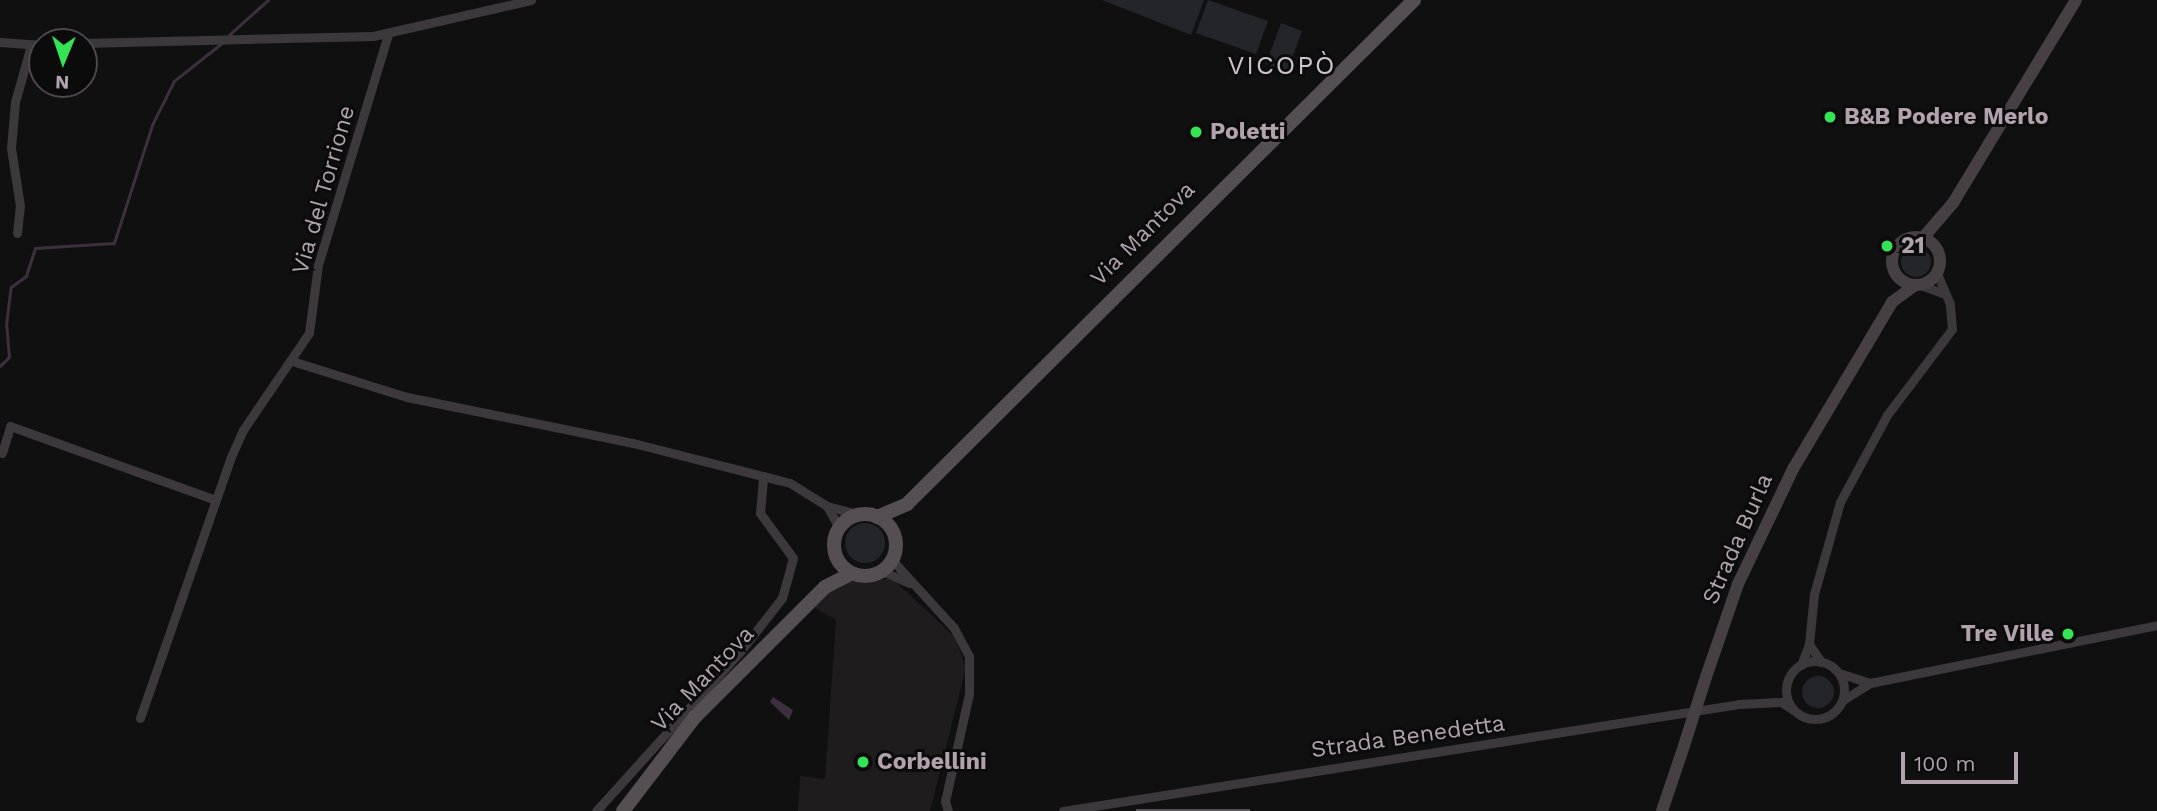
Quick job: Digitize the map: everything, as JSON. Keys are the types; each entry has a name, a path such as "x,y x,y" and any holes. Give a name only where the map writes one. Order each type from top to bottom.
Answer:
{"main road":[{"name":"Via Mantova","path":"877,517 907,503 1414,0"},
{"name":"Strada Burla","path":"1662,811 1734,594 1773,507 1892,302 1896,275 1892,261 1897,248 1908,239 1922,239 1941,219 2076,0"},
{"name":"Strada Burla","path":"1892,302 1937,273 1941,219"},
{"path":"1922,239 1938,251"},
{"path":"1896,275 1918,285"},
{"name":"Via Mantova","path":"623,811 678,734 825,587 852,573 869,576 887,566 894,535 907,503"},
{"path":"839,528 860,515 877,517 894,535"},
{"name":"Via Mantova","path":"825,587 836,557 839,528"},
{"path":"836,557 852,573"}],"street":[{"path":"98,43 388,34 531,0"},
{"name":"Via del Torrione","path":"140,718 215,500 243,430 309,333 318,265 388,34"},
{"path":"0,41 28,45"},
{"path":"17,233 20,206 11,148 15,102 28,56"},
{"name":"Strada Benedetta","path":"1759,702 1776,695 1801,666 1810,644 1814,594 1840,502 1887,415 1952,329 1952,311 1937,273"},
{"path":"1918,285 1944,294"},
{"path":"292,361 407,397 633,443 806,489 827,506 839,528"},
{"path":"2,453 10,426 215,500"},
{"path":"596,811 739,653 782,598 793,558 760,513 763,476"},
{"path":"827,506 860,515"},
{"path":"887,566 910,583 954,628 969,656 969,694 946,806 942,811"},
{"path":"887,566 910,583"},
{"name":"Strada Benedetta","path":"1063,811 1759,702 1781,702 1806,718 1825,718 1843,700 1870,683 2157,625"},
{"path":"1801,666 1821,662 1810,644"},
{"name":"Strada Benedetta","path":"1821,662 1839,673 1870,683"},
{"path":"1839,673 1843,700"},
{"path":"1788,681 1787,697 1795,711"}],"shaded area":[{"path":"1102,0 1204,0 1191,35"},
{"path":"1208,0 1268,21 1256,54 1196,33"},
{"path":"1281,23 1302,31 1287,72 1266,64"},
{"path":"1916,247 1926,252 1931,262 1926,272 1916,277 1906,272 1901,262 1906,252"},
{"path":"865,523 879,529 885,543 879,557 865,563 851,557 845,543 851,529"},
{"path":"893,579 955,637 966,667 930,811 798,811 800,776 825,779 836,620 815,608 816,603 830,588 852,580"},
{"path":"1818,676 1829,681 1834,692 1829,703 1818,708 1807,703 1802,692 1807,681"},
{"path":"773,697 793,710 789,720 770,702"}],"waterway":[{"path":"229,35 268,0"},
{"path":"0,366 9,357 6,325 11,287 26,276 35,248 114,243 152,125 174,81 222,43"}],"railway":[{"path":"1136,811 1250,811"}],"place":[{"name":"B&B Podere Merlo","path":"1830,117"},
{"name":"Poletti","path":"1196,132"},
{"name":"21","path":"1887,246"},
{"name":"Tre Ville","path":"2068,634"},
{"name":"Corbellini","path":"863,762"}],"district":[{"name":"VICOPÒ","path":"1282,66"}]}
